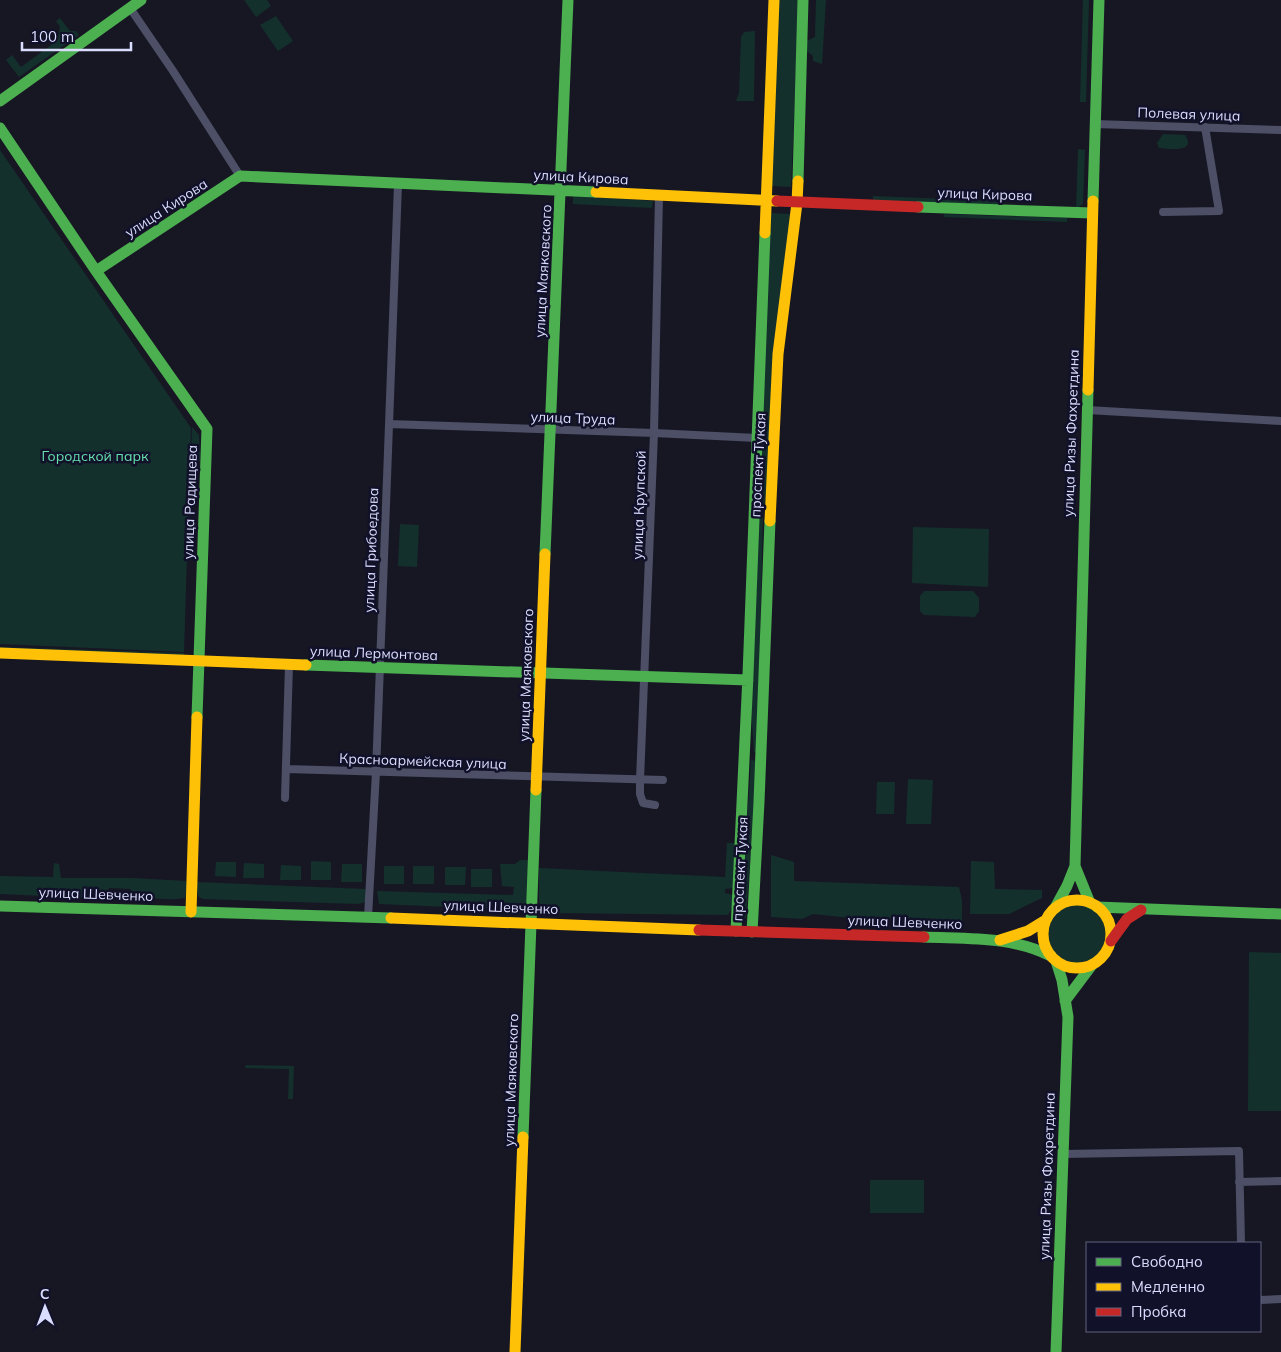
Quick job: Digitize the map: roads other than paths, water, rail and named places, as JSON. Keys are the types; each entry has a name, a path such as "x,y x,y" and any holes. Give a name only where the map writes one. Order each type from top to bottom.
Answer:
{"main road":[{"path":"0,101 142,0"},
{"name":"улица Маяковского","path":"515,1352 568,0"},
{"name":"проспект Тукая","path":"736,931 745,756 774,0"},
{"name":"проспект Тукая","path":"752,932 778,354 797,203 803,0"},
{"name":"улица Ризы Фахретдина","path":"1074,866 1099,0"},
{"name":"улица Радищева","path":"0,128 96,271 207,429 191,912"},
{"name":"улица Кирова","path":"96,271 240,176 797,203 1092,213"},
{"path":"754,515 770,516"},
{"name":"улица Лермонтова","path":"0,653 289,666 379,667 748,680"},
{"path":"745,756 760,756"},
{"path":"1074,866 1093,905 1108,918 1112,934 1111,941"},
{"path":"1000,940 1028,931 1046,920 1067,886 1074,866"},
{"path":"1055,908 1072,901 1142,910 1281,914"},
{"name":"улица Шевченко","path":"0,906 368,917 1000,940"},
{"path":"1065,1001 1092,965 1104,956 1111,941 1125,920 1132,914 1142,910"},
{"path":"1046,920 1044,939 1046,948 1054,959"},
{"path":"1000,940 1043,952 1064,966 1083,968 1092,965"},
{"name":"улица Ризы Фахретдина","path":"1054,959 1062,980 1068,1017 1056,1352"}],"street":[{"path":"130,8 240,176"},
{"name":"Полевая улица","path":"1095,124 1281,130"},
{"path":"1163,212 1219,211 1204,127"},
{"name":"улица Грибоедова","path":"368,917 376,772 398,184"},
{"name":"улица Крупской","path":"655,805 643,803 640,780 654,433 659,196"},
{"path":"1087,410 1281,421"},
{"name":"улица Труда","path":"389,424 757,438"},
{"path":"285,798 289,666"},
{"name":"Красноармейская улица","path":"286,769 664,780"},
{"path":"1063,1154 1239,1151 1241,1242"},
{"path":"1239,1182 1281,1181"},
{"path":"1261,1300 1281,1299"}],"park label":[{"name":"Городской парк","path":"95,456"}]}
